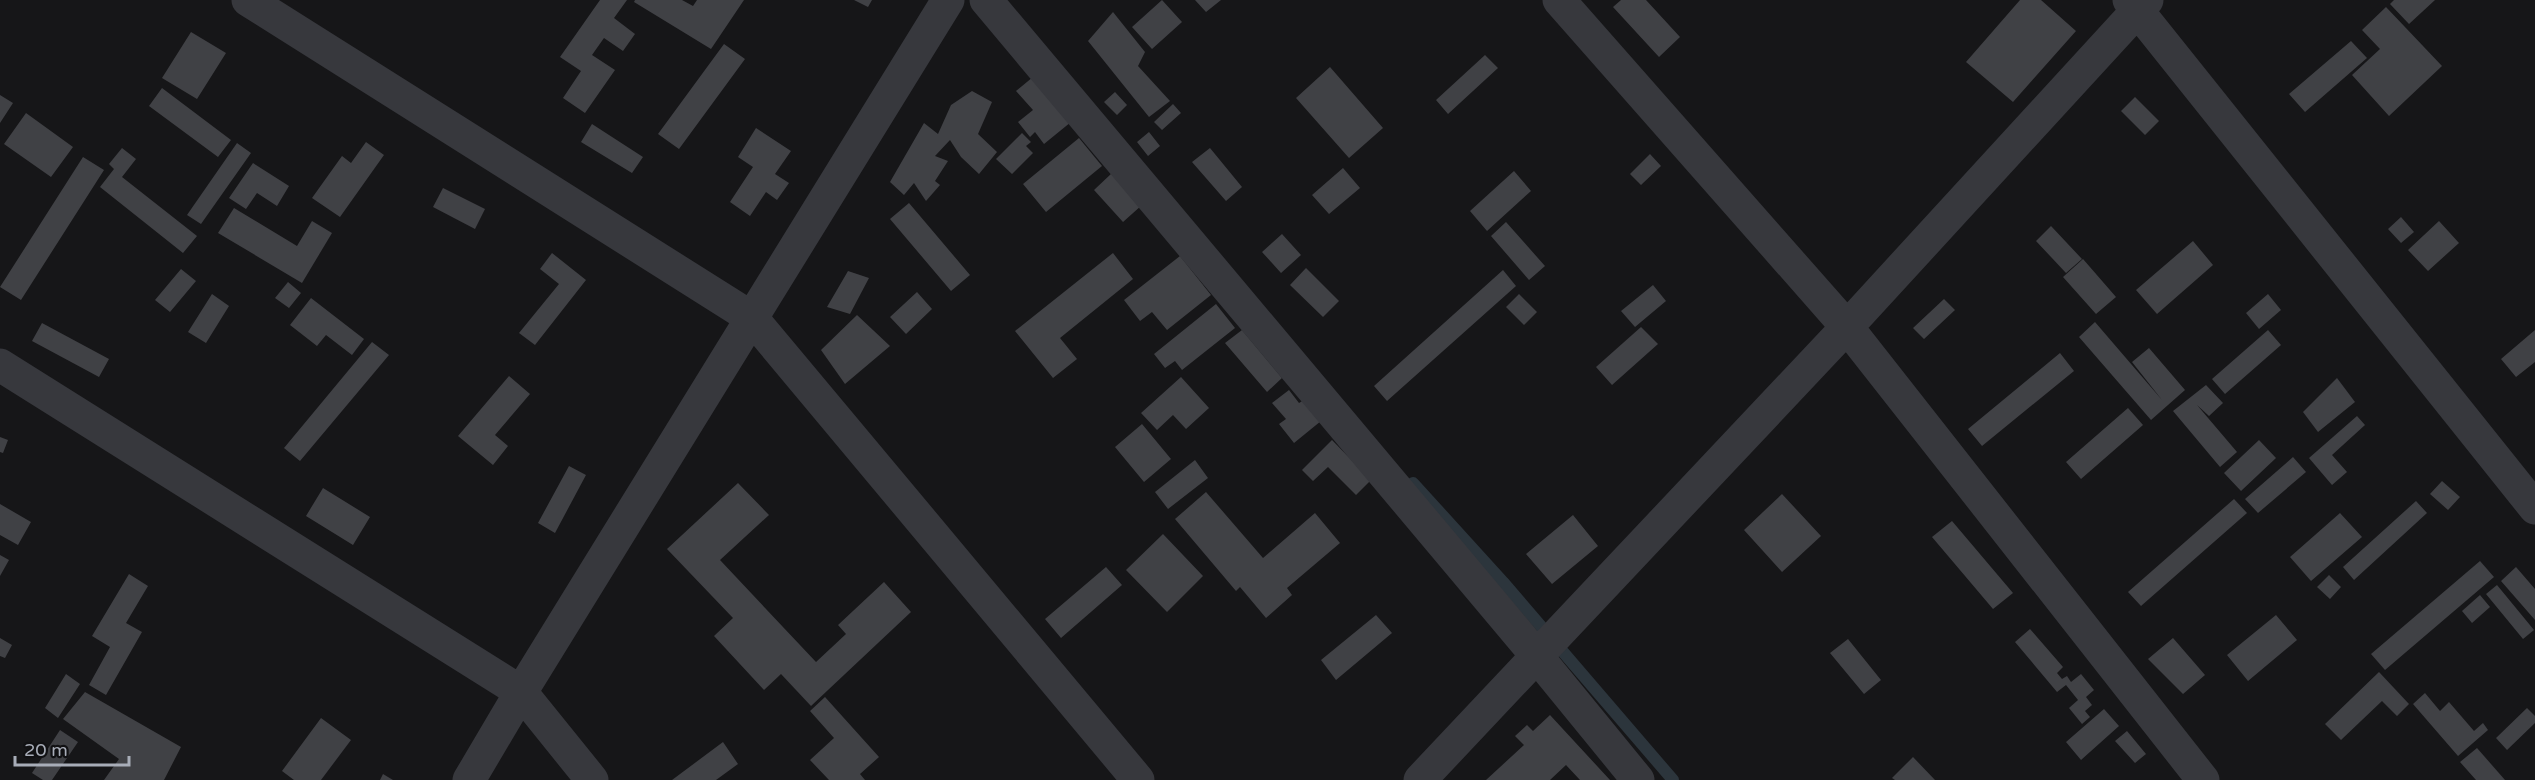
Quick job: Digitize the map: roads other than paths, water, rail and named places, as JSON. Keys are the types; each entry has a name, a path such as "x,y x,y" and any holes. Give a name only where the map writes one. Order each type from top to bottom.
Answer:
{"street":[{"path":"248,0 752,318 1138,780"},
{"path":"469,780 520,692 948,0"},
{"path":"986,0 1536,655 1638,780"},
{"path":"1559,0 1847,327 2204,780"},
{"path":"1420,780 1847,327 2138,3 2535,508"},
{"path":"0,365 520,692 592,780"}],"waterway":[{"path":"1413,483 1503,582 1673,780"}]}
